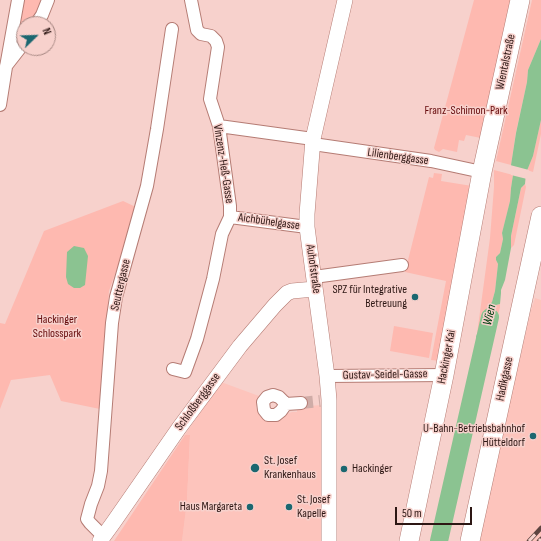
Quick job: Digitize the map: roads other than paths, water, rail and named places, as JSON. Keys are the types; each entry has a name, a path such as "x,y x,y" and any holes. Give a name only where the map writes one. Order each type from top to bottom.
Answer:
{"main road":[{"name":"Wientalstraße","path":"482,172 520,0"},
{"name":"Hackinger Kai","path":"409,541 444,375 482,172"},
{"name":"Hadikgasse","path":"470,541 541,216"}],"street":[{"path":"0,105 3,68 18,0"},
{"path":"41,16 48,0"},
{"name":"Vinzenz-Heß-Gasse","path":"173,369 185,372 197,339 213,279 222,234 230,217 230,200 219,126 210,99 218,47 216,40 211,36 201,34 197,30 191,0"},
{"name":"Auhofstraße","path":"329,541 325,401 327,376 307,227 307,214 313,142 345,0"},
{"name":"Seuttergasse","path":"101,538 87,518 98,486 101,471 112,323 116,297 147,186 172,29"},
{"path":"3,68 16,53"},
{"name":"Lilienberggasse","path":"219,126 431,161 482,172"},
{"name":"Aichbühelgasse","path":"230,217 307,227"},
{"path":"315,283 402,265"},
{"name":"Schloßberggasse","path":"101,538 223,367 245,340 279,301 288,293 315,283"},
{"name":"Gustav-Seidel-Gasse","path":"327,376 444,375"},
{"path":"286,404 302,403"}],"water":[{"path":"541,39 541,120 533,156 526,173 525,184 521,188 511,236 511,248 505,280 501,290 500,304 496,305 490,332 492,337 491,342 477,339 476,337 482,330 488,307 492,302 495,291 498,264 496,257 500,253 503,239 502,233 510,201 513,175 511,165 516,133 527,82 528,70"},
{"path":"74,246 84,248 88,256 85,285 80,288 74,288 68,284 66,277 67,252"}],"waterway":[{"name":"Wien","path":"439,541 490,317"}],"tunnel":[{"path":"301,403 320,401"}],"railway":[{"path":"529,541 541,528"}],"place":[{"name":"SPZ für Integrative Betreuung","path":"415,297"},
{"name":"U-Bahn-Betriebsbahnhof Hütteldorf","path":"533,436"},
{"name":"St. Josef Krankenhaus","path":"255,468"},
{"name":"Hackinger","path":"344,469"},
{"name":"Haus Margareta","path":"250,507"},
{"name":"St. Josef Kapelle","path":"289,507"}],"park label":[{"name":"Franz-Schimon-Park","path":"466,111"},
{"name":"Hackinger Schlosspark","path":"57,327"}]}
